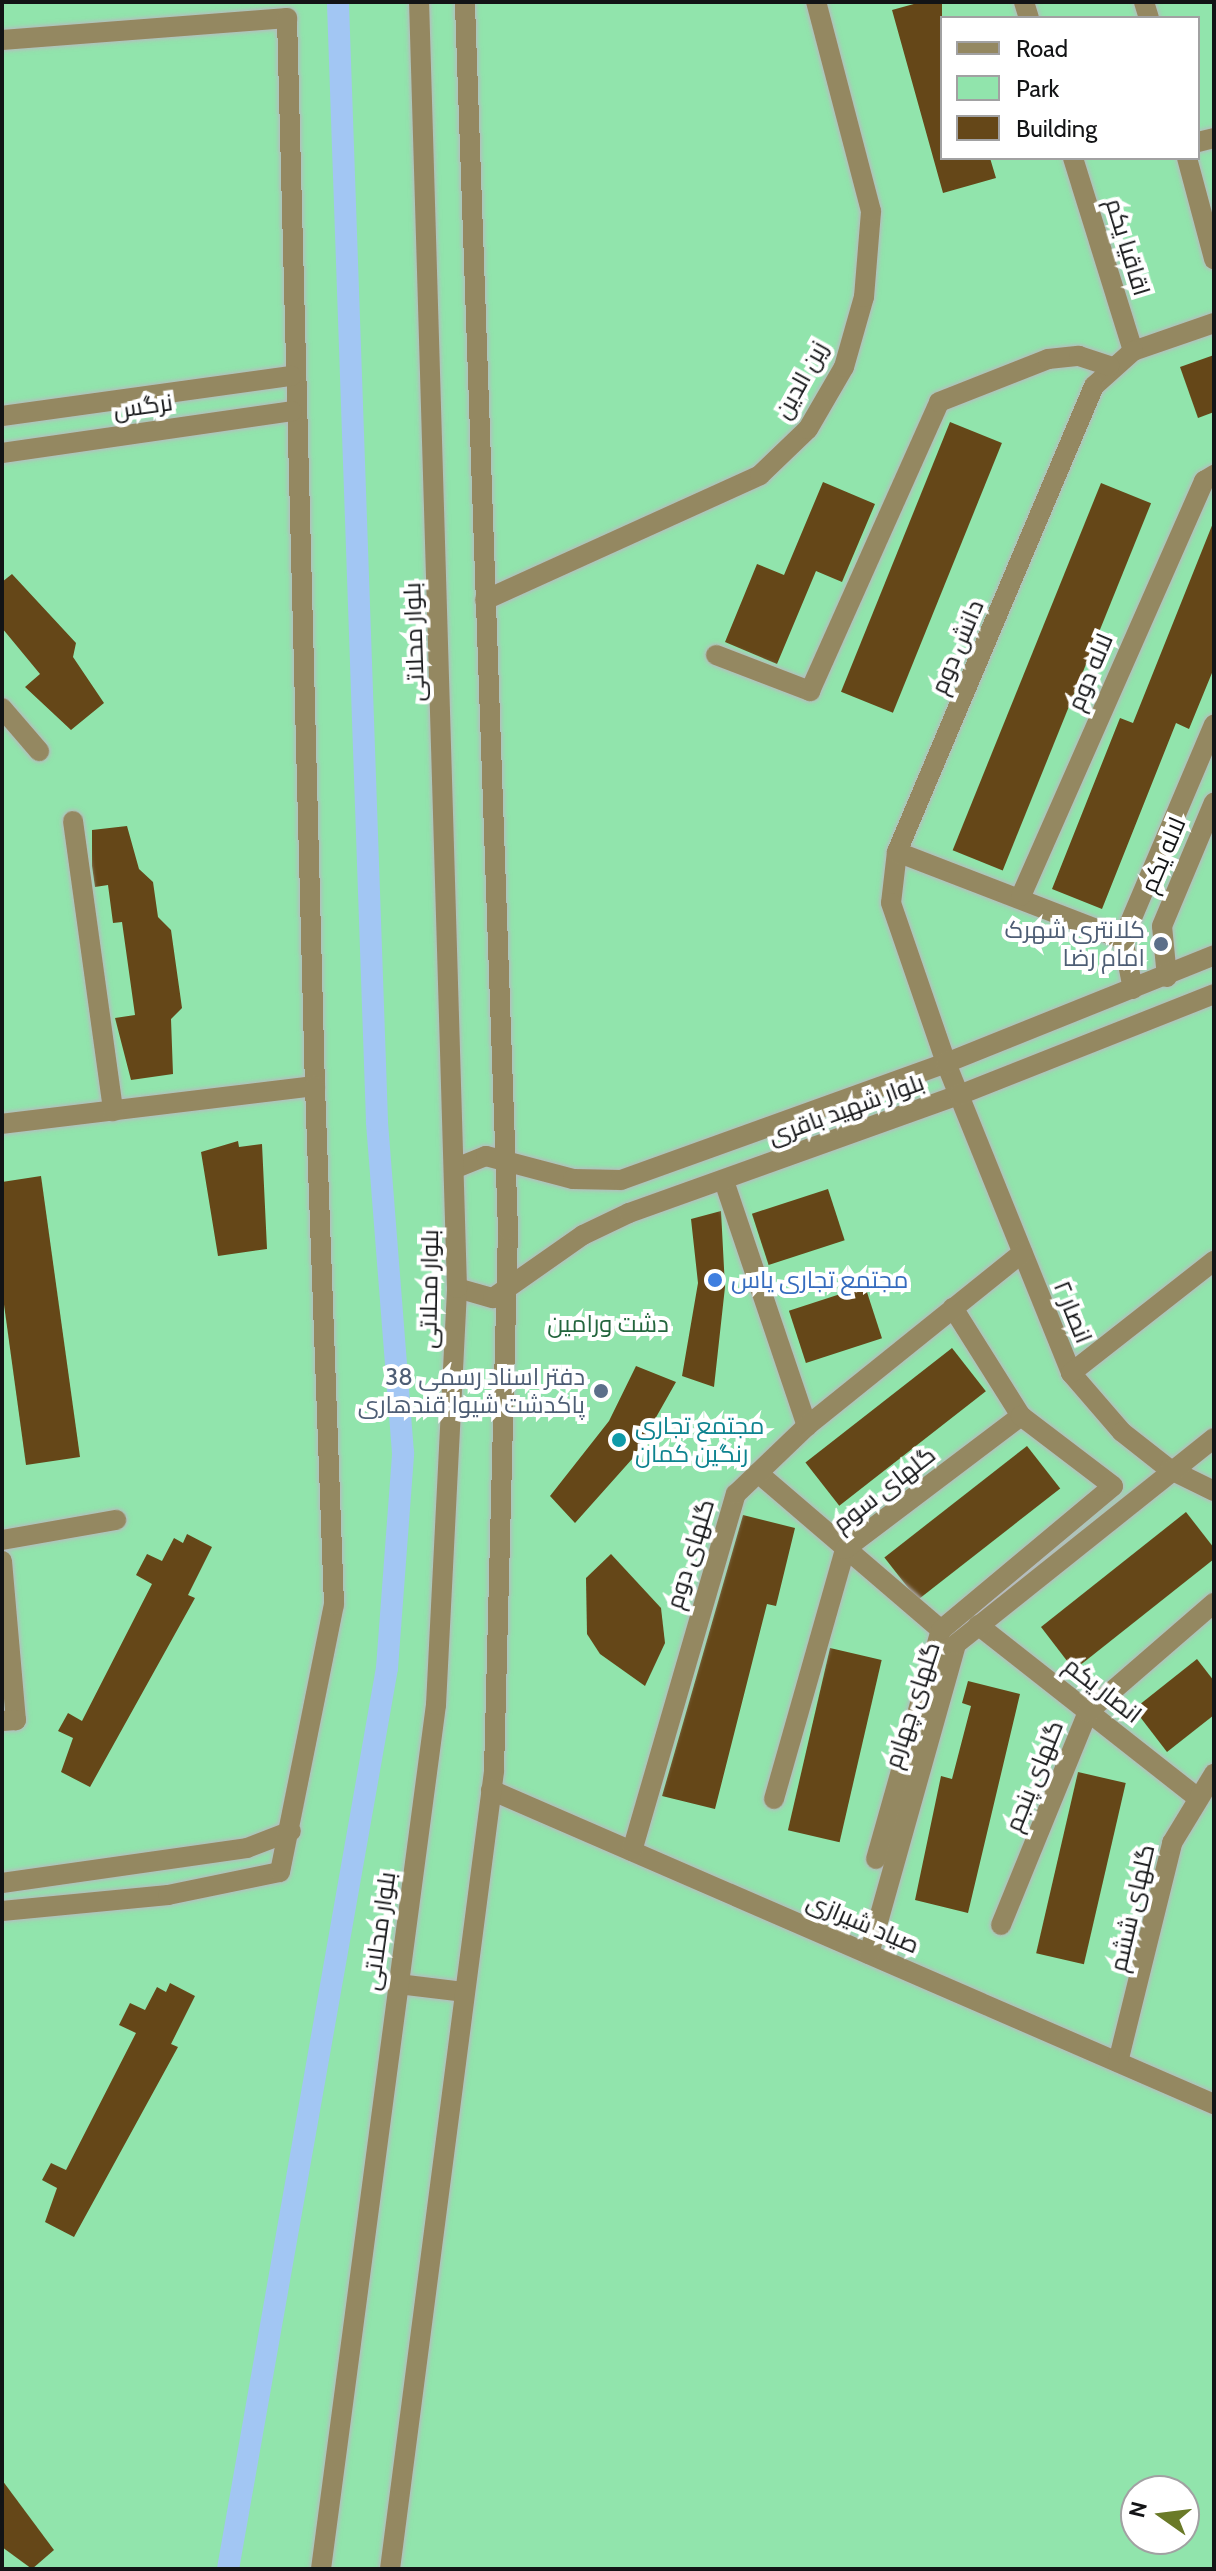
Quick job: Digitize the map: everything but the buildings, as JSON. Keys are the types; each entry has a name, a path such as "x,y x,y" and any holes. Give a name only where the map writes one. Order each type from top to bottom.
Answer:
{"street":[{"name":"بلوار محلاتی","path":"321,2569 436,1705 457,1288 456,1168 419,2"},
{"path":"390,2569 491,1790 507,1164 465,2"},
{"name":"زین الدین","path":"485,600 760,475 808,429 844,367 864,297 871,211 816,2"},
{"path":"2,40 287,18 292,411 334,1605 291,1831 280,1872 168,1895 2,1911"},
{"name":"اقاقیا یکم","path":"1074,160 1133,351"},
{"path":"1188,160 1214,259"},
{"path":"716,655 810,691 939,402 1048,359 1079,356 1109,366 1133,351 1214,323"},
{"name":"دانش دوم","path":"959,1095 891,903 897,852 1109,366"},
{"name":"نرگس","path":"2,416 291,376"},
{"name":"نرگس","path":"2,453 292,411"},
{"name":"لاله دوم","path":"1021,896 1211,481"},
{"path":"2,708 39,751"},
{"path":"1133,989 1123,939 1214,725"},
{"name":"لاله یکم","path":"1167,977 1162,926 1214,802"},
{"path":"73,821 113,1111"},
{"path":"897,852 1021,896 1123,939"},
{"name":"بلوار شهید باقری","path":"456,1168 486,1156 507,1164 621,1180 946,1063 1167,977 1214,955"},
{"name":"بلوار شهید باقری","path":"504,1289 583,1235 959,1095 1214,994"},
{"path":"2,1124 315,1086"},
{"name":"انصار ۲","path":"959,1095 1071,1373 1098,1409 1169,1469 1214,1491"},
{"path":"724,1181 807,1426"},
{"name":"گلهای دوم","path":"632,1851 718,1540 736,1494 807,1426 1022,1253"},
{"path":"1071,1373 1214,1261"},
{"path":"457,1288 479,1299 504,1289"},
{"path":"876,1859 941,1630 1113,1486 1021,1416 953,1308"},
{"name":"گلهای سوم","path":"774,1799 845,1549 1021,1416"},
{"name":"گلهای چهارم","path":"869,1954 942,1684 956,1644 1169,1469 1214,1438"},
{"path":"758,1473 941,1630"},
{"path":"2,1540 116,1520"},
{"path":"2,1561 16,1720 2,1721"},
{"name":"گلهای پنجم","path":"1001,1925 1088,1712 1214,1603"},
{"name":"انصار یکم","path":"978,1625 1195,1796"},
{"name":"گلهای ششم","path":"1118,2062 1172,1843 1195,1796 1214,1774"},
{"name":"صیاد شیرازی","path":"491,1790 1214,2104"},
{"path":"2,1883 247,1848 291,1831"},
{"path":"398,1984 464,1992"}],"green space":[{"name":"دشت ورامین","path":"2,2 1214,2 1214,2569 2,2569"}],"waterway":[{"path":"228,2569 387,1668 403,1453 377,1121 338,2"}],"place":[{"name":"کلانتری شهرک امام رضا","path":"1161,944"},
{"name":"مجتمع تجاری یاس","path":"715,1280"},
{"name":"دفتر اسناد رسمی 38 پاکدشت شیوا قندهاری","path":"601,1391"},
{"name":"مجتمع تجاری رنگین کمان","path":"619,1440"}]}
